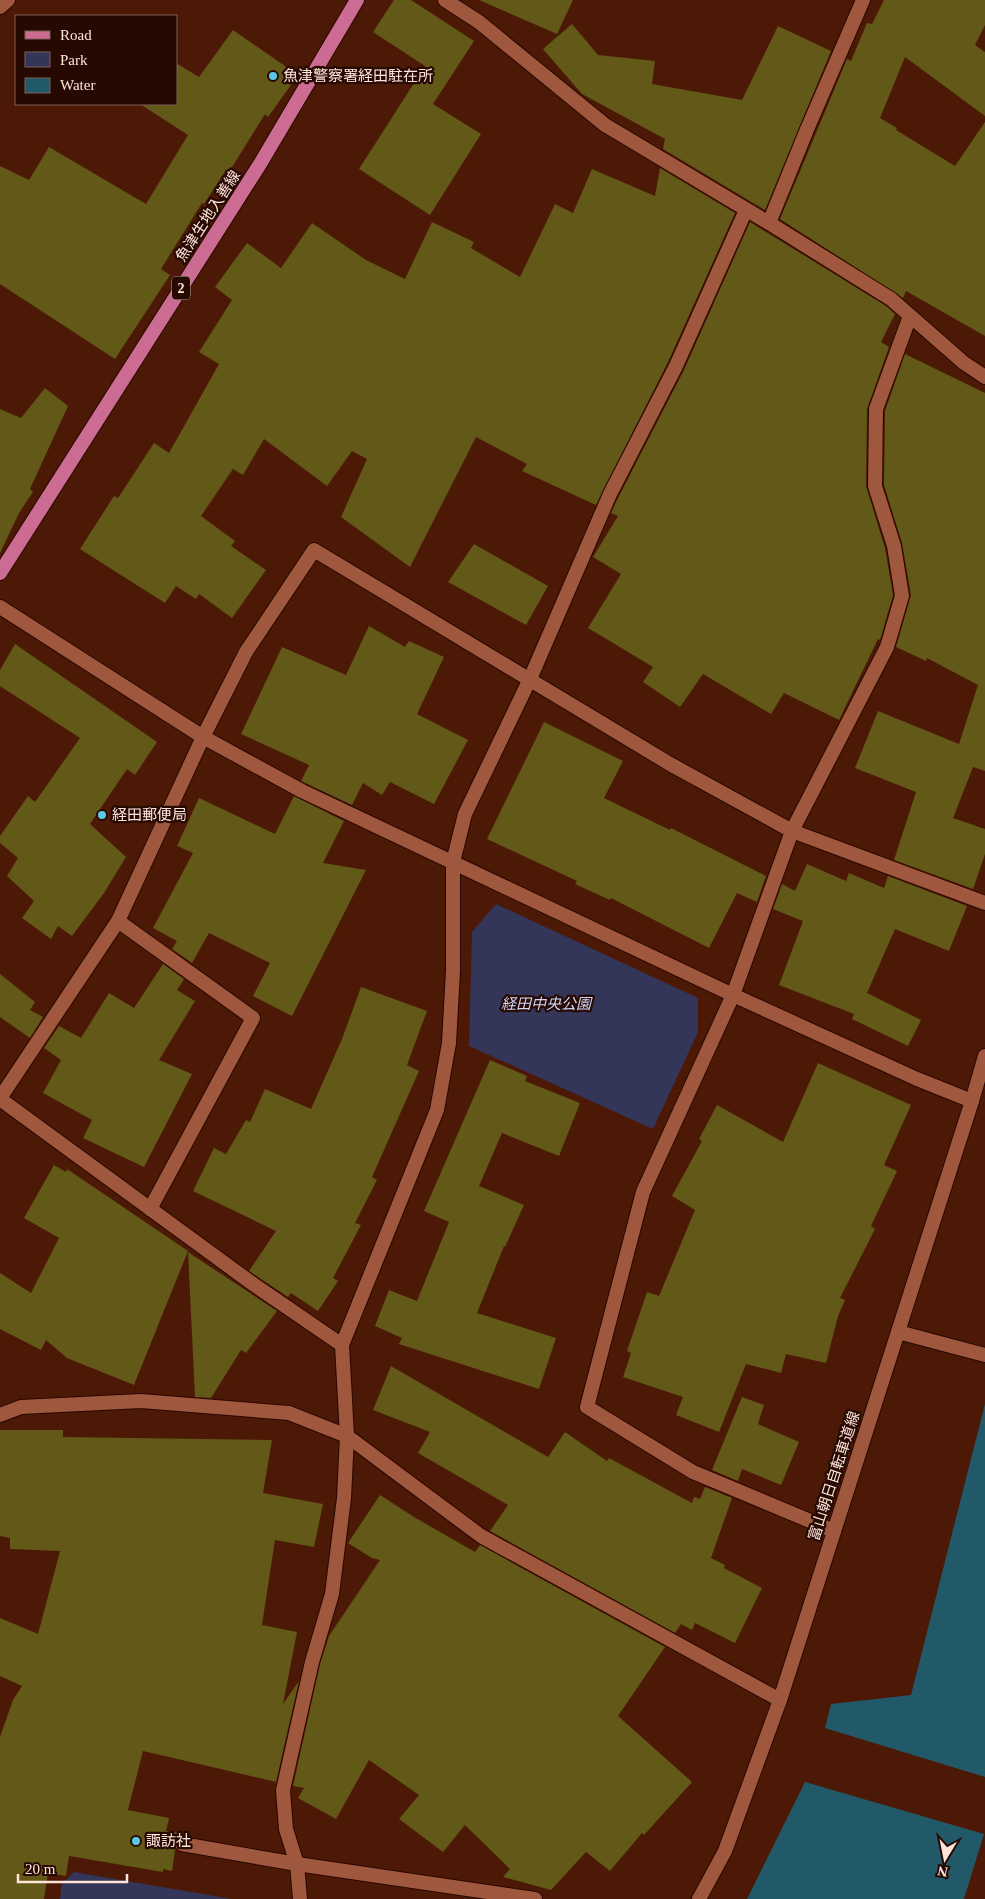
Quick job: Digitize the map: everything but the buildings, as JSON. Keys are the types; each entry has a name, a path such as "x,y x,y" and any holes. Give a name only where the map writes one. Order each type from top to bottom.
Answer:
{"main road":[{"name":"魚津生地入善線","path":"0,573 260,164 357,0"}],"street":[{"path":"0,7 8,0"},
{"path":"446,0 480,22 605,125 770,223 891,299 964,364 985,377"},
{"path":"770,223 808,127 863,0"},
{"path":"300,1899 297,1864 286,1829 283,1790 312,1662 332,1594 344,1498 347,1436 342,1345 438,1110 449,1043 453,971 453,862 465,814 530,679 610,494 676,366 746,210"},
{"path":"834,1531 693,1472 587,1407 643,1192 733,995 792,830 887,647 902,596 894,546 875,486 876,409 910,316"},
{"path":"342,1345 253,1284 0,1098 118,922 203,737 246,652 314,550 670,764 792,830 985,903"},
{"path":"0,608 203,737 302,791 733,995 917,1079 972,1100"},
{"path":"118,922 253,1018 150,1209"},
{"name":"富山朝日自転車道線","path":"699,1899 725,1851 780,1700 985,1056"},
{"path":"898,1332 985,1355"},
{"path":"0,1415 21,1407 141,1401 289,1413 347,1436 480,1536 780,1700"},
{"path":"182,1844 297,1864 536,1899"}],"green space":[{"name":"経田中央公園","path":"496,904 698,998 698,1032 653,1129 469,1046 472,932"},
{"path":"74,1872 232,1899 60,1899 62,1884"}],"water":[{"path":"985,1404 985,1777 825,1728 831,1704 911,1695"},
{"path":"805,1782 984,1834 964,1899 747,1899"}],"place":[{"name":"魚津警察署経田駐在所","path":"273,76"},
{"name":"経田郵便局","path":"102,815"},
{"name":"諏訪社","path":"136,1841"}]}
